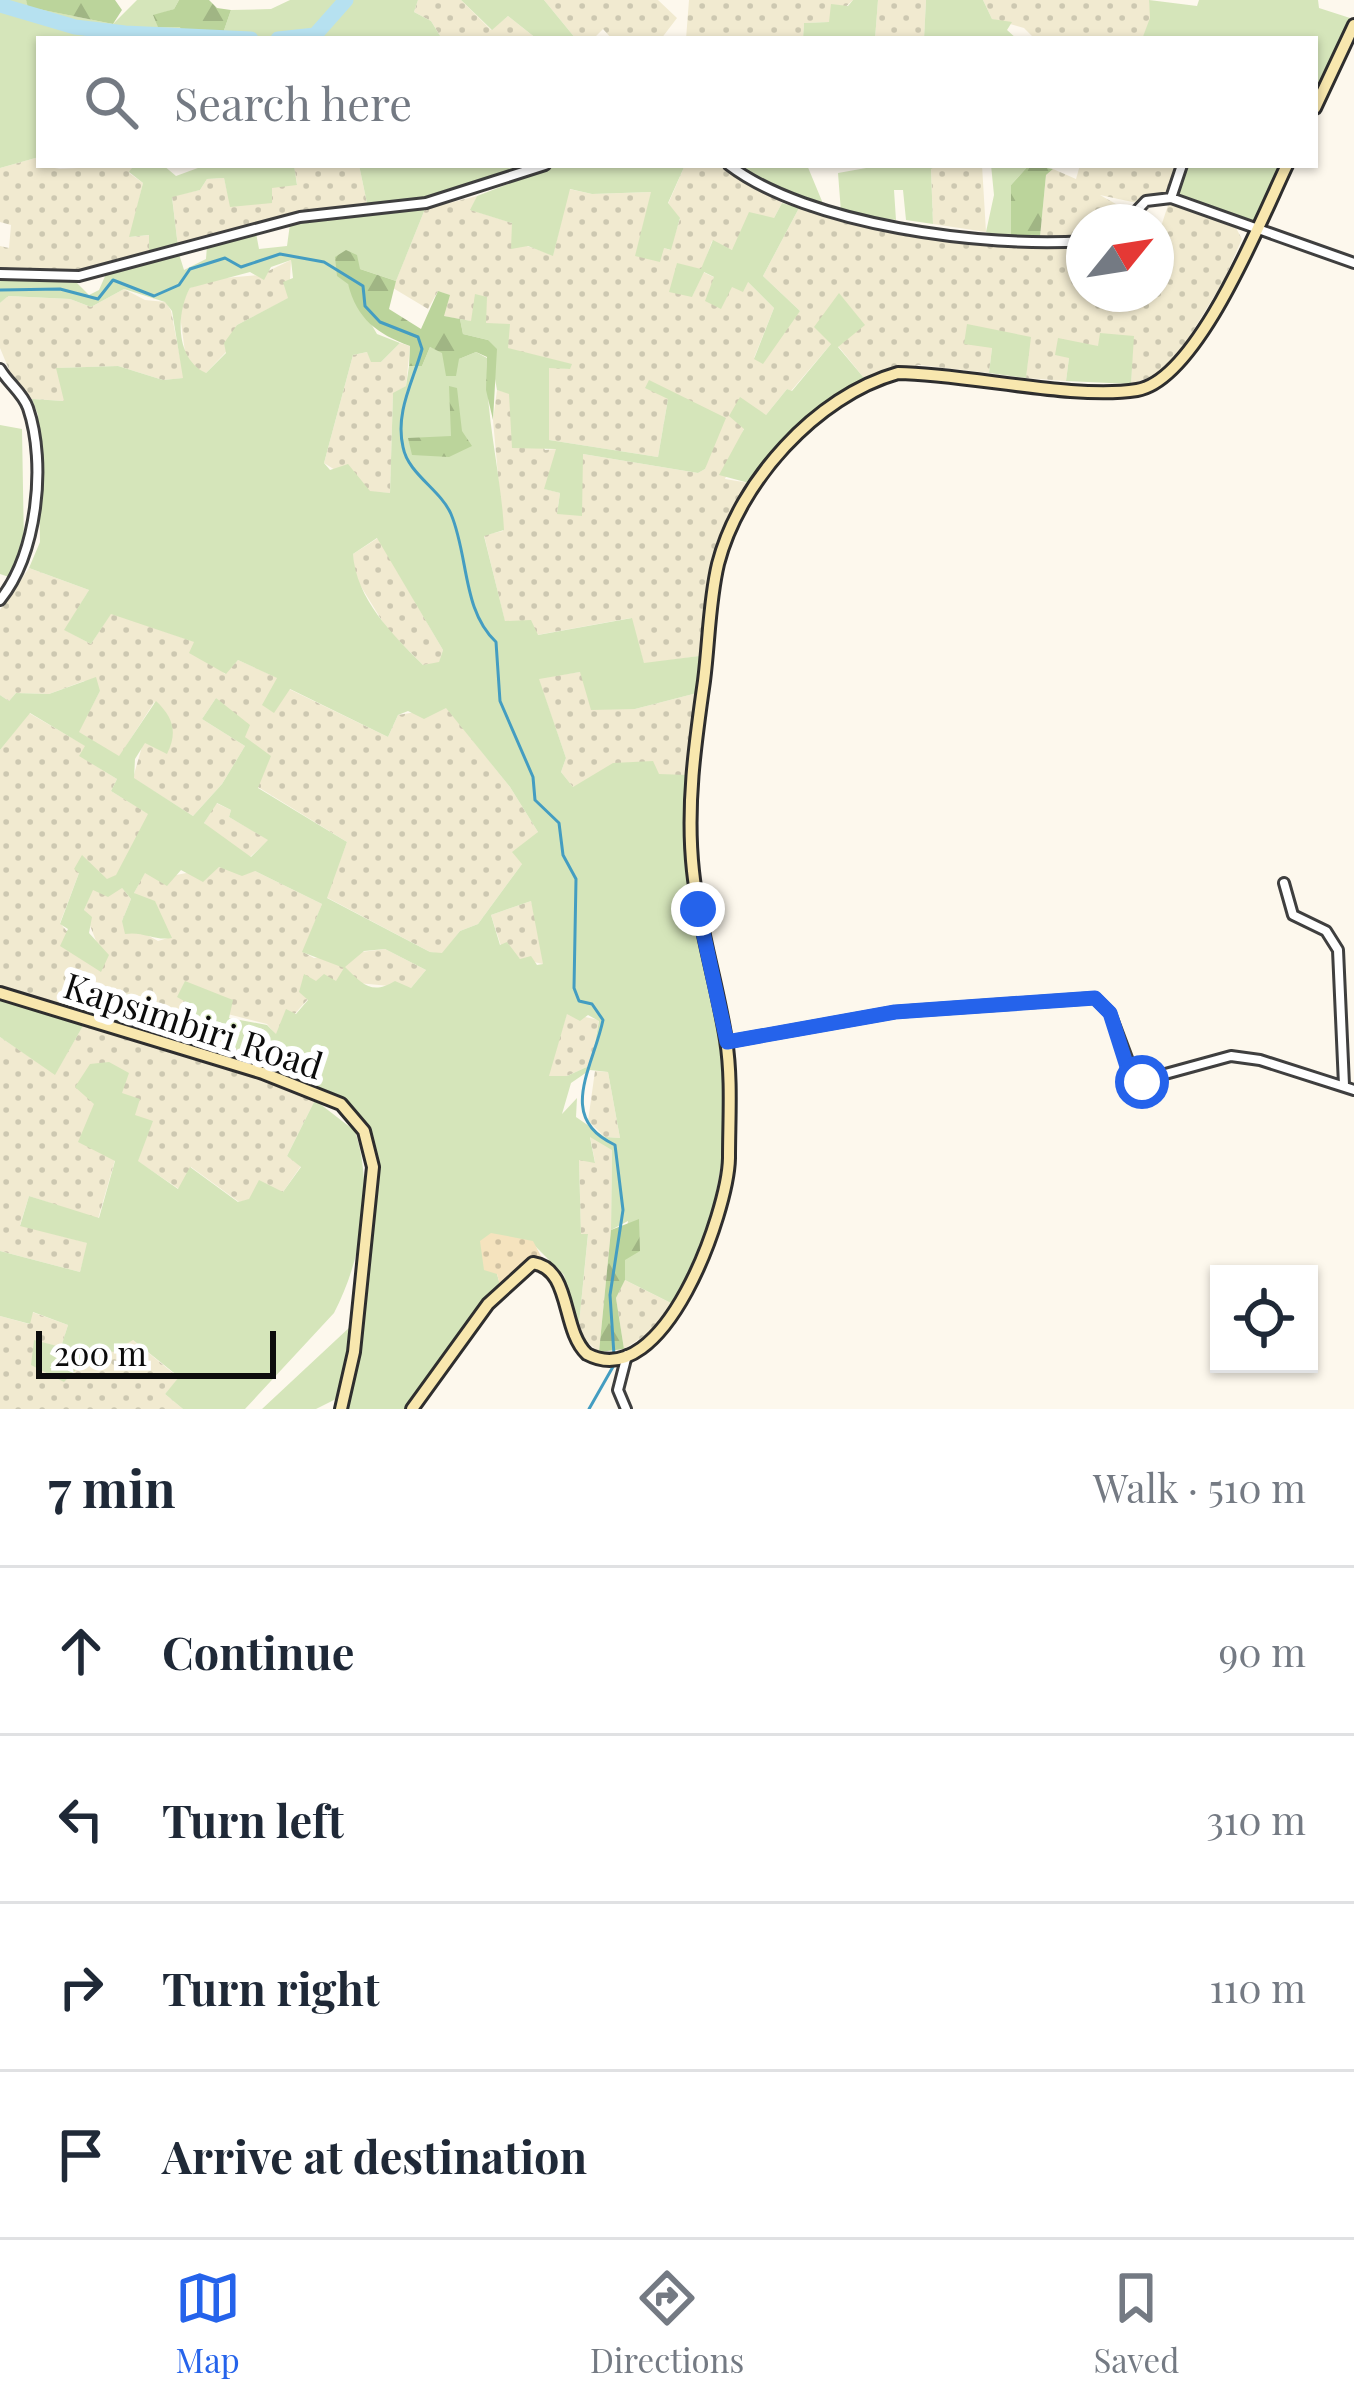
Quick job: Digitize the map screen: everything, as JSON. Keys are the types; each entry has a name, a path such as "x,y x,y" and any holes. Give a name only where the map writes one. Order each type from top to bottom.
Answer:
{"street":[{"path":"1318,102 1354,25"},
{"path":"0,274 79,276 300,217 426,203 536,168"},
{"path":"734,168 768,191 834,215 1014,243 1066,242"},
{"path":"1171,198 1181,168"},
{"path":"412,1409 488,1304 533,1263 544,1265 558,1280 581,1349 598,1360 619,1356 671,1320 722,1208 729,1163 727,1042 695,889 690,795 717,569 734,520 750,493 810,423 854,391 898,373 1101,390 1137,390 1161,381 1202,329 1286,168"},
{"path":"1143,204 1171,198 1354,263"},
{"path":"0,369 26,402 31,419 33,500 31,547 0,600"},
{"path":"727,1042 895,1012 1095,998 1110,1013 1136,1082 1231,1056 1349,1087 1338,950 1326,931 1293,915 1284,883"},
{"name":"Kapsimbiri Road","path":"0,993 263,1073 341,1104 356,1118 372,1154 372,1178 355,1352 341,1409"},
{"path":"619,1356 618,1390 626,1409"}],"shaded area":[{"path":"418,0 461,0 491,30 508,16 533,36 440,36 431,21 414,12"},
{"path":"544,0 658,0 677,18 663,36 609,36 603,29 596,36 574,36"},
{"path":"689,0 853,0 829,22 804,23 803,36 686,36"},
{"path":"878,0 926,0 924,36 875,36"},
{"path":"983,0 1149,0 1151,18 1143,36 1032,36 1024,28 992,19"},
{"path":"36,158 36,168 132,168 129,173 143,183 130,237 150,235 149,255 78,273 0,270 0,246 9,248 11,225 0,222 0,168"},
{"path":"294,168 360,168 368,208 323,208 178,247 172,196 200,190 207,179 224,178 228,195 271,203 272,187 297,184"},
{"path":"684,168 726,168 782,203 774,218 732,250 712,241 692,297 703,272 732,286 747,281 774,308 754,358 800,311 763,276 799,208 1013,247 1066,246 1066,312 1174,312 1174,204 1169,202 1236,228 1242,239 1223,282 1175,360 1162,373 1131,384 1133,336 1069,358 1066,381 1026,378 1030,337 992,348 989,373 919,365 864,378 838,346 864,325 839,294 831,344 791,391 787,389 766,415 744,428 725,479 749,483 720,540 699,656 644,664 631,618 537,635 505,622 484,535 503,531 493,420 497,390 509,393 545,450 557,449 545,489 560,493 557,513 583,454 698,473 705,469 709,449 668,399 658,457 549,440 549,367 570,369 507,348 486,324 443,316 449,295 438,291 428,309 393,288 425,209 477,196 471,210 512,223 527,246 553,255 569,189 592,194 652,192 664,248 670,250 680,219 668,204"},
{"path":"931,168 982,168 986,232 933,224"},
{"path":"1079,168 1178,168 1169,195 1155,193 1137,203 1100,195 1116,204 1066,204 1066,237 1040,237 1046,175 1053,169 1076,179"},
{"path":"291,260 289,298 237,325 226,352 205,374 194,368 185,352 179,308 190,288 213,279 260,275"},
{"path":"124,289 145,300 166,302 184,378 163,380 118,366 57,368 65,401 32,399 15,384 0,348 0,303 7,296 70,299 91,307"},
{"path":"400,343 410,346 406,386 393,394 390,493 370,492 324,463 353,355 367,352 381,362"},
{"path":"378,538 443,650 439,663 423,665 387,629 354,575 353,554"},
{"path":"29,568 89,590 65,630 91,644 111,613 195,642 225,674 238,660 278,678 274,712 289,689 388,737 398,715 446,707 510,787 538,832 522,864 478,924 460,931 442,954 326,897 347,842 258,787 245,737 216,698 202,719 245,746 222,784 193,816 133,778 155,701 119,757 78,732 100,691 84,681 49,694 16,693 9,701 0,695 0,610"},
{"path":"580,672 635,709 697,693 687,775 573,787 561,772 566,758 538,678"},
{"path":"29,713 86,746 80,756 117,779 111,791 149,814 117,875 107,880 79,873 60,923 100,971 98,946 84,910 92,890 122,888 131,899 122,921 158,941 171,937 134,893 145,872 176,875 218,867 255,871 322,904 303,952 314,958 385,949 426,970 411,988 336,981 308,999 276,1035 267,1024 192,1005 185,1016 255,1055 281,1061 278,1076 178,1047 186,1032 143,1013 127,994 104,987 89,1015 0,987 0,750"},
{"path":"216,803 231,810 229,817 269,840 250,857 241,855 204,823"},
{"path":"531,901 543,964 520,959 501,946 491,915"},
{"path":"567,1013 599,1020 591,1065 567,1076 548,1076"},
{"path":"84,1024 262,1077 315,1100 287,1156 301,1166 283,1192 239,1202 191,1167 179,1189 137,1161 94,1104 115,1160 98,1219 29,1196 20,1225 88,1243 80,1272 0,1251 0,1037 55,1074"},
{"path":"595,1071 608,1072 620,1138 605,1137 588,1121"},
{"path":"590,1136 612,1149 611,1230 599,1352 578,1334 588,1235 581,1235 579,1159 595,1162"},
{"path":"625,1280 673,1304 661,1325 624,1349 616,1298"},
{"path":"32,1312 68,1325 61,1347 34,1341 32,1365 57,1374 100,1345 133,1340 179,1378 165,1394 183,1409 0,1409 0,1316 29,1324"}],"green space":[{"path":"0,0 26,0 29,7 113,24 137,0 179,0 174,9 153,16 181,27 184,36 36,36 36,158 0,168"},
{"path":"26,0 115,0 122,10 113,24 28,7"},
{"path":"179,0 209,0 217,8 231,10 222,36 184,36 180,27 158,27 153,15 174,9"},
{"path":"290,0 418,0 414,12 431,21 440,36 222,36 231,10 271,9"},
{"path":"461,0 544,0 574,36 533,36 508,16 492,30"},
{"path":"853,0 878,0 875,36 803,36 804,23 829,22 831,4 848,6"},
{"path":"926,0 983,0 992,19 1012,22 1007,30 1014,36 924,36"},
{"path":"1149,0 1197,6 1199,0 1318,0 1319,8 1350,18 1318,86 1318,36 1143,36 1150,18"},
{"path":"132,168 167,168 176,176 198,168 294,168 297,185 272,188 272,203 230,207 224,178 207,179 200,190 172,197 178,247 149,255 149,235 129,237 143,183 129,172"},
{"path":"360,168 524,168 433,196 368,208"},
{"path":"549,168 684,168 668,203 680,218 671,250 664,248 660,262 635,256 651,192 592,194 570,189 553,256 528,246 511,249 512,223 470,210 477,196"},
{"path":"739,168 808,168 824,206 779,193"},
{"path":"933,168 933,224 906,220 903,190 894,190 896,220 841,212 838,173"},
{"path":"991,168 1026,168 1011,185 1011,238 986,232 994,195"},
{"path":"1026,168 1053,169 1046,175 1040,237 1011,238 1011,185"},
{"path":"1183,168 1280,168 1253,223 1176,194"},
{"path":"782,203 799,208 763,276 800,311 763,364 754,359 774,308 748,282 743,292 732,287 721,309 705,301 714,277 704,272 692,297 669,292 677,263 701,269 713,240 732,250 749,212 774,218"},
{"path":"425,209 396,281 360,269 348,284 377,334 400,343 381,362 371,362 367,352 353,355 324,463 330,470 348,464 370,491 390,493 393,393 406,386 409,366 422,366 430,347 459,359 476,352 487,358 504,530 484,536 505,621 531,620 538,635 632,618 644,663 699,656 697,693 635,709 591,710 580,672 539,679 566,758 561,772 573,787 613,763 653,761 659,774 687,775 686,866 721,1042 725,1142 711,1221 673,1304 625,1280 622,1268 628,1221 611,1230 612,1150 590,1137 595,1163 579,1160 581,1234 588,1234 578,1334 564,1275 534,1245 497,1274 500,1285 405,1409 345,1409 356,1371 377,1166 364,1131 328,1100 278,1076 281,1061 232,1048 185,1017 191,1005 177,997 185,981 233,1000 229,1018 267,1025 276,1034 286,1009 296,1014 308,1000 299,992 304,974 316,981 324,974 336,981 344,968 302,952 322,904 255,871 242,876 219,867 203,882 181,870 167,886 145,873 134,893 155,901 172,938 125,934 122,921 131,899 122,888 108,897 93,890 84,910 92,917 89,933 109,955 101,972 60,946 68,929 60,924 79,873 74,869 82,855 107,879 116,875 148,814 111,791 117,779 79,756 85,746 30,713 0,750 0,695 9,701 16,693 49,694 96,677 100,691 79,732 119,756 156,701 172,725 170,746 167,754 145,743 135,759 134,778 193,816 222,784 245,746 202,719 216,698 250,725 245,737 271,756 258,788 347,842 327,898 430,952 442,953 460,931 478,924 522,864 512,852 538,832 510,787 446,708 424,719 408,711 398,715 388,737 290,689 274,713 262,705 277,678 238,660 226,674 189,653 194,642 111,614 91,644 64,630 89,590 29,568 40,542 38,415 32,399 64,401 56,368 118,366 163,380 183,378 172,311 165,302 124,289 91,307 70,299 8,296 0,303 0,277 74,280 89,295 99,290 106,274 179,254 184,270 206,259 207,246 256,233 259,249 287,246 290,224","holes":["291,260 293,278 283,282 288,298 237,325 224,343 226,353 206,373 188,357 181,335 182,310 190,288 250,272 264,280 271,267","377,538 443,650 439,662 423,665 400,641 369,601 353,554","217,803 231,810 229,817 268,840 251,857 204,823","531,901 543,964 537,965 531,956 520,959 507,942 500,945 491,915","385,949 426,970 411,988 395,981 374,987 345,967 364,951","567,1014 580,1021 588,1015 599,1021 591,1065 567,1076 549,1076","590,1070 608,1072 620,1138 605,1137 576,1117 577,1098 562,1114 571,1083"]},
{"path":"346,250 357,255 360,269 396,281 389,309 421,329 438,291 450,295 444,316 460,319 463,334 488,340 497,349 493,420 486,390 487,357 476,352 459,359 456,376 446,376 442,353 430,347 422,366 409,366 410,346 370,324 348,284 337,276 335,257"},
{"path":"839,293 865,325 838,347 864,378 791,433 749,483 719,475 744,429 729,416 740,397 766,415 787,389 792,391 831,344 814,327"},
{"path":"475,294 487,297 486,323 510,324 508,348 572,364 570,369 549,368 549,440 658,457 668,399 645,388 649,380 726,418 705,469 698,473 583,454 582,516 557,514 560,493 544,489 556,449 512,448 509,394 497,390 488,340 463,334 460,319 471,321"},
{"path":"967,324 1031,337 1026,378 989,373 992,348 964,344"},
{"path":"1100,333 1134,336 1131,384 1066,381 1069,358 1055,355 1058,338 1098,346"},
{"path":"449,386 457,388 462,431 472,446 449,457 412,455 408,438 451,436"},
{"path":"0,425 22,429 24,547 9,577 0,574"},
{"path":"105,986 127,994 143,1013 187,1033 178,1047 89,1015"},
{"path":"0,998 84,1024 55,1075 0,1037"},
{"path":"109,1062 129,1073 122,1093 140,1099 135,1115 153,1121 138,1161 178,1189 190,1167 238,1202 249,1199 259,1180 283,1192 301,1167 287,1156 315,1100 355,1131 364,1199 358,1247 344,1292 334,1313 245,1409 183,1409 165,1394 179,1377 133,1340 113,1352 99,1346 64,1382 31,1365 34,1340 61,1347 68,1325 33,1312 30,1324 0,1316 0,1251 80,1272 87,1243 20,1226 29,1196 99,1218 115,1161 78,1142 94,1104 75,1087 90,1064"},
{"path":"639,1219 640,1251 625,1260 625,1280 616,1298 624,1349 599,1352 611,1230"},
{"path":"351,1326 338,1398 316,1409 262,1409"}],"sand":[{"path":"491,1233 533,1241 542,1258 520,1265 500,1285 497,1274 484,1270 480,1241"}],"waterway":[{"path":"306,36 315,35 346,0"},
{"path":"0,5 75,27 188,36"},
{"path":"0,290 60,289 98,299 113,280 154,296 179,285 190,269 225,258 241,267 280,254 324,262 363,286 365,306 380,322 418,337 422,349 403,409 403,447 411,465 451,514 477,615 496,642 500,701 533,777 535,800 559,823 563,855 576,879 574,988 579,1001 592,1004 603,1020 583,1090 583,1106 597,1134 615,1145 623,1210 610,1295 614,1355"},
{"path":"589,1409 614,1365"}],"route":[{"path":"698,909 727,1042 895,1012 1095,998 1110,1013 1130,1076 1142,1082"}]}
